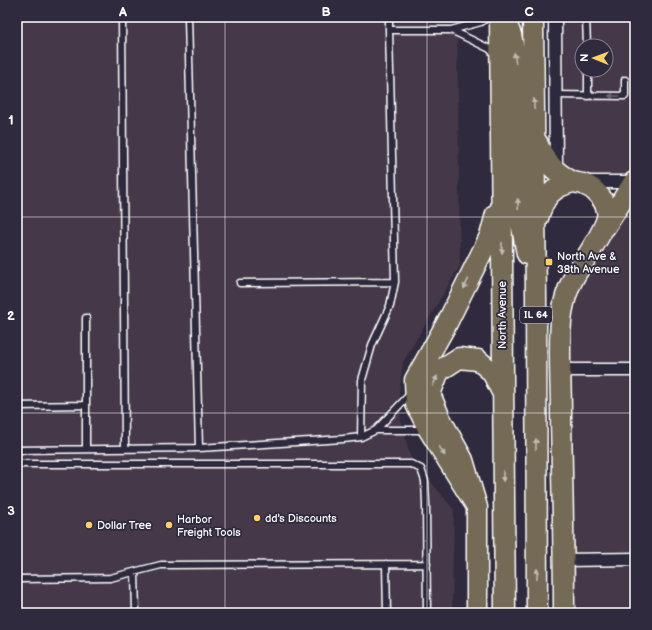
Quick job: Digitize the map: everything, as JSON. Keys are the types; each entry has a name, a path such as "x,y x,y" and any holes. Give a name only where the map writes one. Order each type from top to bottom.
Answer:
{"main road":[{"name":"North Avenue","path":"500,17 505,613"},
{"path":"504,17 511,35 516,60 518,206 536,297"},
{"name":"IL 64","path":"533,17 535,136 537,613"},
{"path":"535,136 540,153 562,181 584,185 595,191 602,198 607,210 607,219 602,232"},
{"path":"535,228 540,211 547,196 562,181"},
{"path":"564,613 560,370 560,333 562,314 565,297 572,280 582,262 635,182"},
{"path":"477,507 429,430 416,404 415,380 447,323 490,236 501,197"},
{"path":"477,613 477,507 463,460 440,418 430,394 439,371 460,358 478,360 492,372 502,394"}],"street":[{"path":"555,17 555,95 562,181 635,182"},
{"path":"560,370 635,370"},
{"path":"564,560 635,559"}],"lane":[{"path":"122,17 126,449"},
{"path":"188,17 199,448"},
{"path":"361,437 362,380 372,344 390,306 394,282 389,17"},
{"path":"389,30 451,30 481,22 488,17"},
{"path":"586,17 587,38"},
{"path":"451,30 490,49 495,55 500,68"},
{"path":"588,78 588,96"},
{"path":"555,95 624,96 625,80"},
{"path":"240,283 394,282"},
{"path":"86,318 86,449"},
{"path":"17,450 199,448 343,440 361,437 376,430 415,388"},
{"path":"17,406 86,405"},
{"path":"376,430 429,430"},
{"path":"17,464 411,464 421,469 425,481 427,613"},
{"path":"386,564 386,613"},
{"path":"17,579 110,578 161,565 427,564"},
{"path":"135,572 136,613"}],"shaded area":[{"path":"17,17 457,17 460,266 403,362 399,393 401,421 410,456 454,510 452,613 17,613 17,461 205,458 17,460"},
{"path":"555,17 635,17 635,613 564,613 561,314 634,183 556,171"}],"place":[{"name":"North Ave & 38th Avenue","path":"549,262"},
{"name":"dd's Discounts","path":"257,518"},
{"name":"Dollar Tree","path":"89,525"},
{"name":"Harbor Freight Tools","path":"169,525"}]}
